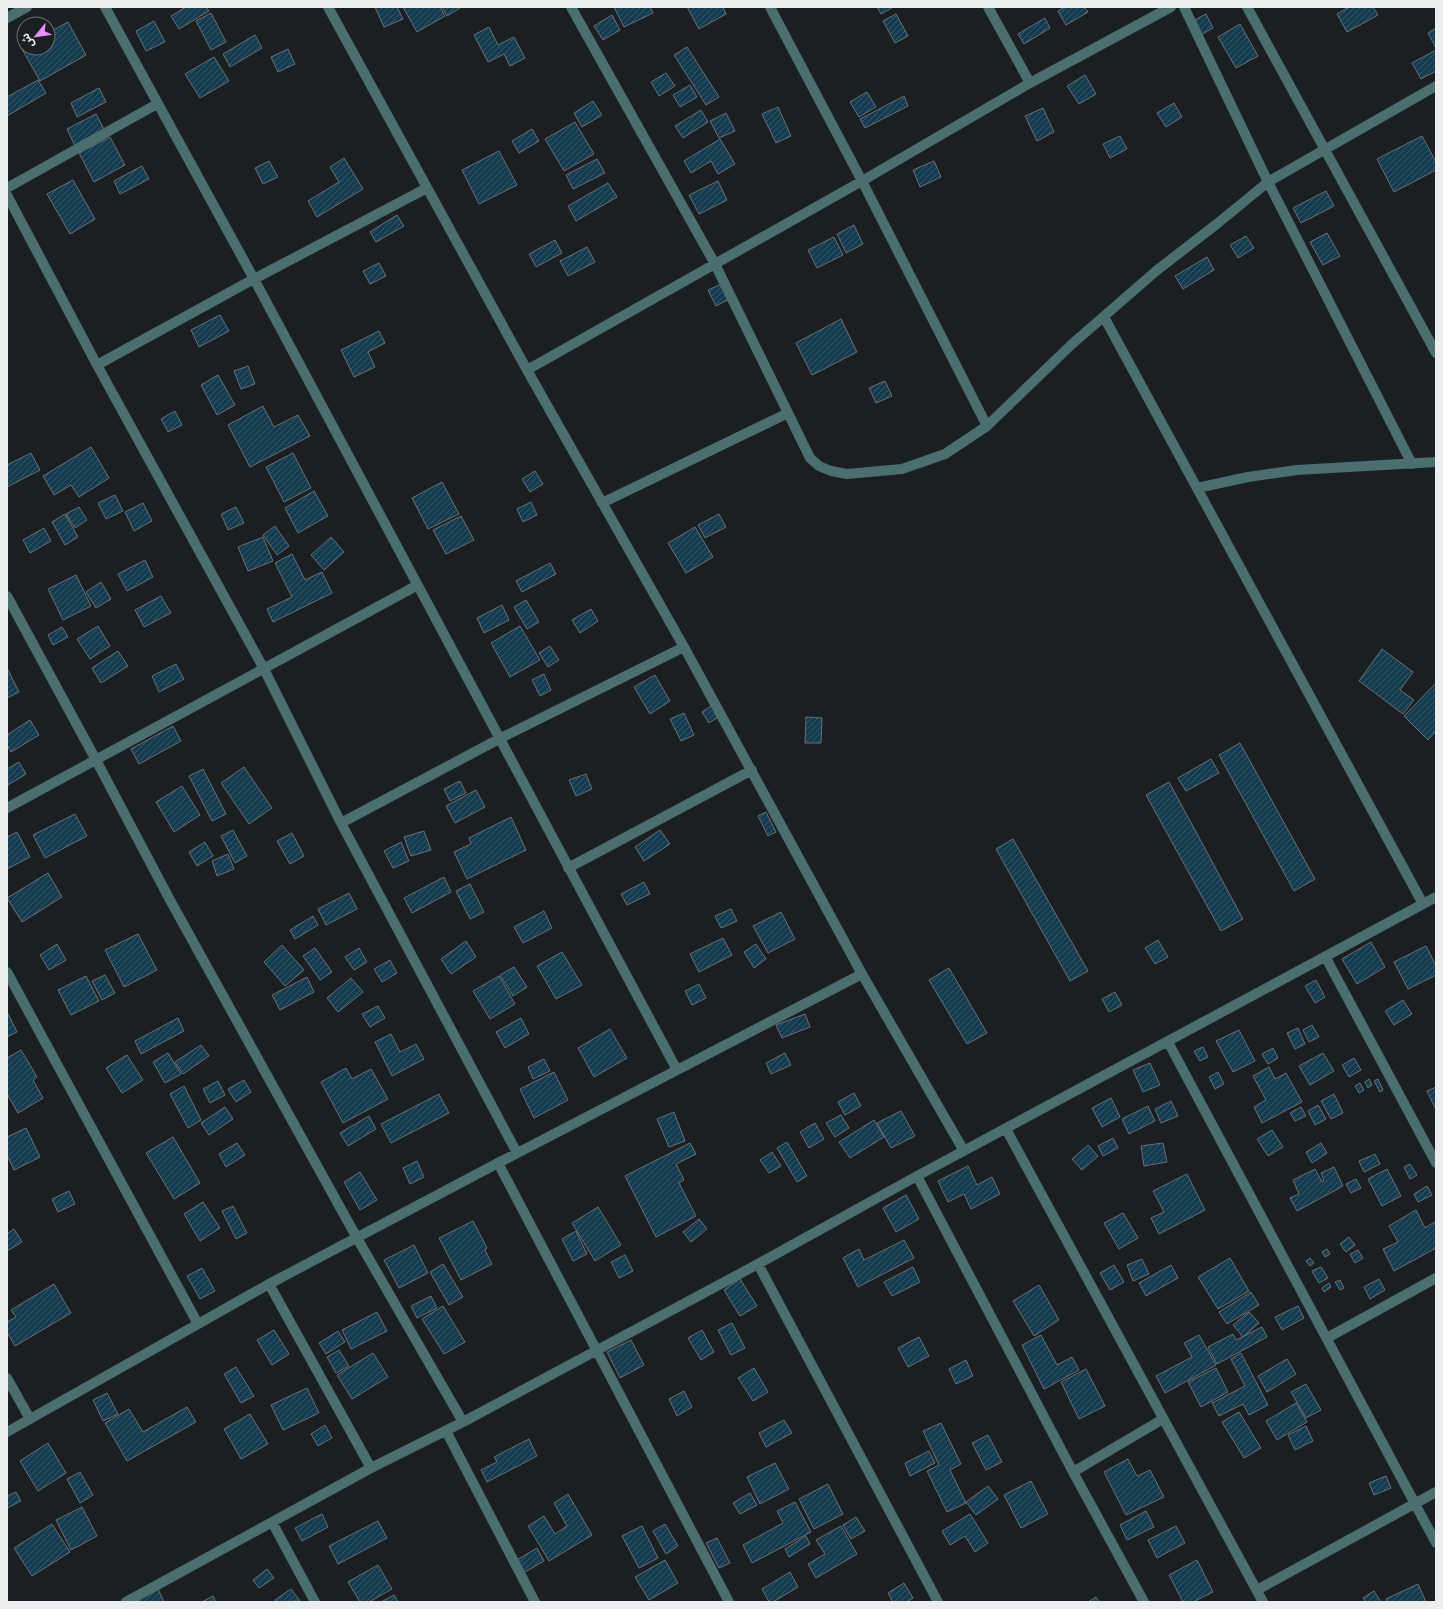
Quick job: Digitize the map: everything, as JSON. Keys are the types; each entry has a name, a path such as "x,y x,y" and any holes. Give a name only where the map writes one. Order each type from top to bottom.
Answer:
{"street":[{"path":"7,18 27,7"},
{"path":"105,7 254,279 416,586 677,1070"},
{"path":"571,7 715,264 810,458 819,466 831,471 847,474 902,469 926,462 945,454 987,426 1071,345 1156,271 1268,182 1436,86"},
{"path":"770,7 862,181 987,426"},
{"path":"988,7 1030,83"},
{"path":"527,370 862,181 1030,83 1171,7"},
{"path":"1184,7 1268,182 1412,464"},
{"path":"1247,7 1436,353"},
{"path":"330,8 527,370 684,647 862,974 964,1151"},
{"path":"7,188 157,104"},
{"path":"97,365 254,279 427,188"},
{"path":"7,195 97,365 264,669 340,823 517,1153"},
{"path":"1104,317 1423,904"},
{"path":"602,503 788,413"},
{"path":"1197,488 1248,477 1297,470 1436,462"},
{"path":"7,808 416,586"},
{"path":"7,596 170,900 357,1238 463,1422"},
{"path":"340,823 499,739 684,647"},
{"path":"568,868 752,770"},
{"path":"126,1602 273,1524 372,1468 446,1431 758,1264 917,1176 1436,898"},
{"path":"1326,958 1436,1163"},
{"path":"7,1432 269,1284 517,1153 862,974"},
{"path":"8,977 198,1324"},
{"path":"1168,1042 1436,1543"},
{"path":"1006,1129 1263,1602"},
{"path":"498,1163 729,1602"},
{"path":"917,1176 1073,1472 1144,1602"},
{"path":"758,1264 938,1602"},
{"path":"1327,1338 1436,1278"},
{"path":"269,1284 372,1468"},
{"path":"7,1378 30,1419"},
{"path":"1073,1472 1163,1419"},
{"path":"446,1431 535,1602"},
{"path":"1257,1590 1436,1492"},
{"path":"273,1524 315,1602"}],"building":[{"path":"186,7 206,7 209,11 179,29 171,16"},
{"path":"375,7 397,7 403,19 384,27"},
{"path":"403,7 440,7 445,16 417,32"},
{"path":"442,7 460,7 460,8 447,16"},
{"path":"614,7 650,7 653,13 624,27"},
{"path":"687,7 723,7 726,14 699,29"},
{"path":"877,7 892,7 892,8 881,14"},
{"path":"1065,7 1084,7 1088,12 1066,25 1058,11"},
{"path":"1349,7 1373,7 1378,15 1347,32 1337,14"},
{"path":"211,13 226,42 211,50 196,21"},
{"path":"896,14 908,36 895,43 883,21"},
{"path":"1206,14 1213,28 1197,37 1189,23"},
{"path":"612,15 620,30 603,40 594,26"},
{"path":"1045,18 1050,28 1024,44 1018,34"},
{"path":"154,21 165,42 146,51 136,31"},
{"path":"68,22 86,55 40,81 26,56 56,56 56,29"},
{"path":"1240,24 1258,56 1236,68 1218,37"},
{"path":"489,27 498,45 514,37 525,58 510,66 504,54 488,62 474,35"},
{"path":"1436,28 1436,48 1428,33"},
{"path":"255,35 262,48 230,67 223,54"},
{"path":"687,47 719,97 706,105 674,55"},
{"path":"288,49 295,64 278,72 271,57"},
{"path":"1436,50 1436,71 1421,79 1412,63"},
{"path":"214,57 229,81 200,98 185,74"},
{"path":"666,73 675,86 659,96 651,82"},
{"path":"1085,75 1096,94 1079,104 1067,86"},
{"path":"38,80 46,93 7,116 7,97"},
{"path":"690,85 697,97 680,107 673,95"},
{"path":"99,88 106,102 77,117 71,103"},
{"path":"867,92 876,107 859,117 850,102"},
{"path":"904,96 908,106 865,128 860,119"},
{"path":"593,101 602,115 582,127 574,113"},
{"path":"1174,103 1182,117 1166,127 1157,113"},
{"path":"778,107 791,136 776,143 762,114"},
{"path":"1043,108 1054,132 1037,141 1025,116"},
{"path":"701,110 708,122 683,138 675,126"},
{"path":"726,113 735,131 719,138 710,121"},
{"path":"96,114 105,131 75,146 67,129"},
{"path":"575,122 594,154 564,171 545,139"},
{"path":"532,129 539,141 519,153 512,141"},
{"path":"1120,136 1127,149 1110,158 1103,144"},
{"path":"1422,136 1436,162 1436,170 1394,192 1377,159"},
{"path":"110,137 125,165 94,182 79,153"},
{"path":"720,139 735,164 718,174 711,161 691,173 684,161"},
{"path":"499,151 517,185 479,204 462,170"},
{"path":"344,158 363,189 317,217 308,201 339,182 330,167"},
{"path":"597,159 605,173 573,189 566,175"},
{"path":"269,161 278,177 263,184 255,168"},
{"path":"934,161 941,177 920,187 913,170"},
{"path":"142,166 149,179 120,194 114,181"},
{"path":"73,180 95,219 70,234 47,194"},
{"path":"718,181 727,200 699,214 689,195"},
{"path":"608,183 617,197 576,221 568,206"},
{"path":"1326,191 1334,206 1301,223 1293,208"},
{"path":"397,215 404,226 376,242 370,232"},
{"path":"854,225 863,244 846,253 837,234"},
{"path":"1327,233 1340,256 1323,265 1310,242"},
{"path":"1246,236 1254,248 1238,258 1230,245"},
{"path":"834,237 843,255 817,268 808,250"},
{"path":"555,240 562,253 536,267 529,254"},
{"path":"587,247 595,262 568,276 560,261"},
{"path":"1207,257 1214,270 1183,289 1175,276"},
{"path":"379,263 386,276 370,284 363,271"},
{"path":"726,282 733,297 716,306 708,290"},
{"path":"220,315 229,331 199,347 191,330"},
{"path":"841,319 857,352 812,375 796,343"},
{"path":"379,331 385,343 368,352 375,367 354,377 341,350"},
{"path":"248,366 255,384 241,389 234,371"},
{"path":"218,375 235,405 217,415 201,385"},
{"path":"885,381 892,396 876,403 869,388"},
{"path":"263,406 274,427 298,415 310,436 250,467 228,425"},
{"path":"175,411 182,425 168,432 161,419"},
{"path":"91,447 109,478 79,497 71,485 54,495 43,476"},
{"path":"31,453 40,470 7,487 7,465"},
{"path":"293,453 311,488 284,502 266,467"},
{"path":"535,471 543,484 530,492 522,479"},
{"path":"442,482 459,514 428,529 412,498"},
{"path":"314,491 328,516 298,533 285,508"},
{"path":"115,495 123,511 106,519 98,503"},
{"path":"531,502 537,515 523,522 517,509"},
{"path":"143,503 152,521 134,531 125,512"},
{"path":"79,507 87,520 75,528 66,514"},
{"path":"236,507 244,523 228,530 221,514"},
{"path":"65,514 78,537 65,545 52,522"},
{"path":"719,514 726,527 705,538 698,525"},
{"path":"461,516 474,540 446,554 433,530"},
{"path":"275,526 289,546 277,555 263,535"},
{"path":"695,527 713,557 686,573 668,543"},
{"path":"44,528 51,541 30,553 23,540"},
{"path":"263,537 273,561 248,571 238,547"},
{"path":"331,537 344,552 324,570 311,555"},
{"path":"292,554 305,580 322,572 332,593 273,622 267,609 292,597 275,563"},
{"path":"145,560 153,577 127,591 118,574"},
{"path":"550,563 556,574 522,592 516,581"},
{"path":"76,575 91,606 63,620 48,589"},
{"path":"101,582 111,599 96,608 86,592"},
{"path":"161,596 171,613 144,627 135,610"},
{"path":"526,600 539,622 527,629 514,607"},
{"path":"502,605 509,620 484,633 477,618"},
{"path":"591,609 598,621 580,633 572,620"},
{"path":"98,626 110,646 90,659 77,639"},
{"path":"520,626 540,660 510,677 491,643"},
{"path":"62,627 68,637 53,645 48,635"},
{"path":"550,646 559,660 548,667 539,653"},
{"path":"1382,649 1413,672 1400,690 1414,700 1403,714 1359,681"},
{"path":"118,651 128,666 101,683 92,668"},
{"path":"176,664 184,679 159,692 152,676"},
{"path":"7,668 19,692 7,698"},
{"path":"544,674 551,690 540,696 532,680"},
{"path":"655,675 670,701 650,714 634,687"},
{"path":"1436,683 1436,731 1428,740 1404,716"},
{"path":"716,703 723,714 709,723 702,712"},
{"path":"684,713 694,735 681,741 670,719"},
{"path":"806,717 822,718 821,743 805,743"},
{"path":"30,720 39,735 11,752 7,745 7,735"},
{"path":"173,726 181,741 139,764 131,749"},
{"path":"1240,743 1315,879 1294,891 1219,755"},
{"path":"1211,759 1219,773 1186,791 1178,778"},
{"path":"19,762 26,774 8,785 7,769"},
{"path":"244,767 272,808 249,824 221,783"},
{"path":"203,769 226,814 212,821 189,776"},
{"path":"586,774 592,789 576,796 569,780"},
{"path":"460,781 466,793 450,801 444,789"},
{"path":"1169,782 1243,919 1221,931 1146,795"},
{"path":"182,786 200,815 174,832 156,802"},
{"path":"476,790 485,807 455,823 446,806"},
{"path":"766,812 776,832 768,836 758,816"},
{"path":"75,814 87,836 45,858 33,835"},
{"path":"511,817 526,850 467,879 454,852 471,844 469,838"},
{"path":"233,830 247,856 235,863 221,836"},
{"path":"660,830 670,844 644,861 635,847"},
{"path":"424,831 431,850 411,856 404,837"},
{"path":"17,832 30,857 7,869 7,837"},
{"path":"292,833 304,856 290,864 277,841"},
{"path":"1013,839 1088,971 1070,981 996,849"},
{"path":"205,842 213,856 197,866 189,852"},
{"path":"401,842 409,861 393,868 384,851"},
{"path":"228,854 234,869 217,876 212,861"},
{"path":"48,873 62,897 22,922 7,898"},
{"path":"444,877 451,892 412,913 404,898"},
{"path":"644,882 650,894 627,905 621,894"},
{"path":"470,884 484,912 470,919 456,891"},
{"path":"349,893 357,909 326,925 318,909"},
{"path":"731,909 737,921 721,928 715,916"},
{"path":"544,911 552,928 523,943 514,927"},
{"path":"781,912 795,939 768,953 753,926"},
{"path":"313,916 318,925 295,939 290,930"},
{"path":"138,934 157,970 124,987 105,950"},
{"path":"723,938 732,955 699,972 690,954"},
{"path":"1158,940 1168,957 1155,964 1145,948"},
{"path":"466,941 476,957 451,974 441,959"},
{"path":"1371,942 1385,967 1357,984 1342,959"},
{"path":"57,944 66,960 49,970 40,955"},
{"path":"756,944 766,959 754,968 744,952"},
{"path":"282,945 304,970 285,986 264,962"},
{"path":"1426,946 1436,966 1436,975 1408,989 1394,962"},
{"path":"315,948 332,972 320,980 303,956"},
{"path":"359,948 367,962 354,970 345,957"},
{"path":"562,952 582,985 556,999 537,966"},
{"path":"390,960 397,973 382,982 374,969"},
{"path":"514,967 527,987 513,996 500,975"},
{"path":"949,968 987,1033 967,1044 929,980"},
{"path":"105,975 115,993 102,1000 92,981"},
{"path":"86,976 99,1001 71,1015 58,990"},
{"path":"499,976 515,1004 490,1019 473,991"},
{"path":"307,977 314,992 280,1010 272,995"},
{"path":"351,978 363,992 338,1012 327,998"},
{"path":"1316,980 1325,997 1315,1003 1305,986"},
{"path":"699,984 706,998 692,1005 685,991"},
{"path":"1115,992 1122,1005 1109,1012 1102,999"},
{"path":"1403,1000 1412,1014 1394,1025 1385,1011"},
{"path":"378,1006 385,1018 370,1027 362,1014"},
{"path":"7,1012 17,1032 7,1037"},
{"path":"805,1014 810,1027 782,1038 776,1025"},
{"path":"178,1018 184,1031 141,1054 135,1041"},
{"path":"521,1018 529,1034 505,1048 496,1032"},
{"path":"1312,1025 1319,1037 1309,1042 1303,1030"},
{"path":"1298,1028 1305,1044 1295,1049 1287,1033"},
{"path":"610,1029 627,1058 594,1077 578,1048"},
{"path":"1239,1030 1255,1061 1233,1072 1216,1041"},
{"path":"391,1034 400,1052 416,1044 424,1059 392,1076 375,1042"},
{"path":"201,1045 209,1056 183,1074 175,1062"},
{"path":"1203,1047 1208,1057 1200,1061 1194,1051"},
{"path":"1273,1048 1278,1058 1268,1064 1262,1054"},
{"path":"21,1050 37,1077 33,1080 43,1098 18,1113 7,1094 7,1058"},
{"path":"168,1053 181,1074 165,1083 153,1062"},
{"path":"785,1053 791,1065 771,1074 766,1063"},
{"path":"1323,1053 1334,1071 1310,1085 1299,1066"},
{"path":"127,1055 143,1080 122,1093 106,1068"},
{"path":"1354,1058 1361,1070 1349,1077 1342,1065"},
{"path":"544,1059 550,1071 533,1079 528,1067"},
{"path":"1150,1063 1160,1085 1143,1092 1133,1070"},
{"path":"1269,1067 1275,1079 1286,1073 1302,1102 1262,1123 1254,1107 1266,1100 1253,1076"},
{"path":"346,1068 352,1079 371,1069 388,1099 343,1123 321,1082"},
{"path":"554,1072 568,1100 534,1118 520,1089"},
{"path":"1218,1072 1224,1084 1215,1089 1209,1077"},
{"path":"1369,1079 1372,1085 1368,1088 1365,1082"},
{"path":"1378,1079 1383,1090 1380,1092 1374,1081"},
{"path":"244,1080 251,1092 236,1102 228,1089"},
{"path":"218,1081 225,1095 210,1103 203,1089"},
{"path":"1360,1083 1364,1090 1359,1093 1355,1086"},
{"path":"184,1086 201,1120 188,1128 170,1094"},
{"path":"1436,1087 1436,1110 1427,1091"},
{"path":"854,1093 861,1106 845,1115 838,1102"},
{"path":"439,1094 449,1113 391,1143 381,1124"},
{"path":"1334,1094 1343,1113 1331,1119 1321,1101"},
{"path":"1111,1098 1120,1117 1102,1127 1092,1108"},
{"path":"1171,1101 1178,1116 1161,1123 1155,1109"},
{"path":"1318,1105 1326,1119 1315,1125 1308,1111"},
{"path":"1148,1106 1155,1121 1129,1134 1122,1119"},
{"path":"225,1107 233,1119 209,1135 201,1123"},
{"path":"1301,1107 1306,1116 1295,1121 1290,1113"},
{"path":"901,1111 915,1136 891,1148 877,1123"},
{"path":"674,1112 685,1141 669,1147 657,1119"},
{"path":"841,1115 849,1128 835,1137 826,1123"},
{"path":"369,1116 376,1129 348,1146 340,1133"},
{"path":"874,1120 884,1137 850,1158 839,1142"},
{"path":"815,1123 824,1139 809,1148 800,1132"},
{"path":"26,1128 40,1157 14,1170 7,1155 7,1137"},
{"path":"1272,1130 1283,1147 1268,1156 1257,1139"},
{"path":"173,1137 200,1183 174,1199 146,1153"},
{"path":"1113,1138 1118,1148 1103,1156 1098,1146"},
{"path":"787,1142 807,1176 797,1182 777,1148"},
{"path":"237,1143 245,1155 226,1167 219,1154"},
{"path":"690,1143 696,1154 676,1164 684,1180 679,1183 696,1216 656,1237 625,1176"},
{"path":"1163,1143 1167,1162 1144,1166 1141,1146"},
{"path":"1321,1143 1327,1153 1312,1163 1306,1152"},
{"path":"1088,1145 1098,1156 1082,1170 1072,1159"},
{"path":"772,1152 781,1166 769,1173 760,1160"},
{"path":"1375,1154 1380,1164 1364,1172 1359,1161"},
{"path":"417,1161 424,1177 410,1184 403,1168"},
{"path":"1410,1164 1417,1175 1410,1179 1404,1167"},
{"path":"968,1166 977,1185 992,1177 1000,1194 971,1209 964,1194 948,1202 938,1181"},
{"path":"1334,1167 1343,1186 1297,1211 1290,1198 1299,1194 1293,1180 1315,1169 1322,1182 1324,1181 1321,1173"},
{"path":"1387,1169 1401,1196 1382,1206 1368,1179"},
{"path":"360,1172 377,1200 360,1210 344,1182"},
{"path":"1187,1174 1205,1210 1159,1234 1151,1218 1164,1212 1153,1191"},
{"path":"1356,1179 1361,1188 1351,1193 1346,1184"},
{"path":"1427,1186 1432,1195 1418,1202 1414,1194"},
{"path":"69,1191 75,1204 58,1212 52,1199"},
{"path":"906,1195 919,1219 896,1232 883,1208"},
{"path":"203,1202 220,1228 200,1241 184,1214"},
{"path":"233,1206 247,1233 236,1239 222,1211"},
{"path":"598,1207 621,1245 595,1261 572,1223"},
{"path":"1416,1210 1425,1228 1436,1221 1436,1248 1394,1271 1383,1249 1398,1242 1389,1226"},
{"path":"1123,1213 1138,1238 1119,1249 1104,1223"},
{"path":"699,1219 707,1229 691,1242 683,1232"},
{"path":"473,1221 487,1248 485,1250 492,1264 461,1280 439,1238"},
{"path":"14,1229 22,1242 7,1251 7,1234"},
{"path":"576,1231 587,1254 573,1261 562,1239"},
{"path":"1349,1237 1355,1245 1346,1252 1340,1244"},
{"path":"904,1240 914,1258 858,1287 843,1258 859,1249 864,1260"},
{"path":"414,1245 428,1273 399,1288 384,1260"},
{"path":"1327,1249 1330,1254 1325,1257 1322,1252"},
{"path":"1358,1250 1363,1258 1355,1263 1350,1254"},
{"path":"625,1255 633,1271 619,1278 611,1262"},
{"path":"1230,1258 1249,1291 1218,1309 1198,1277"},
{"path":"1310,1258 1314,1263 1310,1266 1306,1261"},
{"path":"1142,1259 1149,1274 1133,1281 1127,1265"},
{"path":"443,1264 463,1297 449,1305 430,1272"},
{"path":"1114,1265 1124,1282 1110,1290 1100,1273"},
{"path":"1171,1265 1178,1278 1146,1296 1139,1283"},
{"path":"913,1267 920,1282 892,1296 884,1282"},
{"path":"1321,1267 1328,1278 1319,1283 1312,1271"},
{"path":"202,1268 215,1291 200,1299 187,1276"},
{"path":"740,1279 757,1306 740,1316 724,1290"},
{"path":"1379,1279 1385,1290 1370,1299 1364,1287"},
{"path":"1340,1280 1344,1288 1340,1290 1335,1282"},
{"path":"1329,1283 1331,1287 1324,1292 1322,1288"},
{"path":"54,1284 71,1313 15,1346 7,1332 7,1322 16,1317 11,1310"},
{"path":"1039,1285 1059,1320 1034,1336 1013,1301"},
{"path":"1251,1292 1259,1305 1227,1324 1219,1312"},
{"path":"431,1296 437,1308 417,1318 411,1306"},
{"path":"443,1306 465,1342 444,1354 422,1319"},
{"path":"1298,1306 1304,1318 1282,1330 1275,1317"},
{"path":"377,1312 387,1331 351,1349 342,1330"},
{"path":"1249,1312 1259,1323 1243,1337 1233,1325"},
{"path":"732,1323 745,1348 731,1355 718,1330"},
{"path":"1262,1327 1267,1337 1217,1364 1208,1347 1233,1334 1236,1340"},
{"path":"274,1330 289,1354 272,1365 257,1340"},
{"path":"702,1330 714,1352 701,1360 688,1338"},
{"path":"338,1331 345,1342 326,1354 319,1343"},
{"path":"1041,1335 1057,1365 1072,1357 1079,1370 1044,1389 1022,1345"},
{"path":"1199,1335 1216,1365 1165,1393 1156,1376 1192,1357 1184,1343"},
{"path":"919,1337 929,1356 908,1367 898,1348"},
{"path":"631,1340 644,1365 620,1378 607,1352"},
{"path":"339,1350 349,1366 336,1373 327,1357"},
{"path":"373,1353 388,1377 352,1399 337,1375"},
{"path":"1241,1353 1268,1405 1249,1415 1243,1404 1219,1416 1212,1403 1245,1386 1231,1359"},
{"path":"1287,1359 1296,1374 1267,1392 1258,1376"},
{"path":"966,1360 973,1376 956,1384 949,1369"},
{"path":"236,1367 254,1396 241,1403 224,1374"},
{"path":"754,1368 768,1392 753,1401 738,1378"},
{"path":"1216,1368 1228,1392 1201,1407 1188,1382"},
{"path":"1086,1369 1105,1406 1079,1419 1061,1382"},
{"path":"1306,1384 1321,1410 1306,1418 1291,1392"},
{"path":"307,1388 319,1413 283,1430 271,1405"},
{"path":"684,1391 692,1407 677,1416 669,1399"},
{"path":"107,1393 118,1414 103,1421 93,1400"},
{"path":"1296,1403 1307,1422 1277,1440 1266,1421"},
{"path":"187,1407 196,1422 127,1461 105,1423 129,1409 143,1432"},
{"path":"1239,1412 1261,1448 1244,1458 1222,1422"},
{"path":"250,1414 268,1444 241,1459 224,1429"},
{"path":"784,1420 792,1433 766,1447 759,1433"},
{"path":"941,1423 961,1464 950,1470 966,1503 947,1512 927,1471 939,1465 923,1431"},
{"path":"325,1425 332,1438 318,1446 311,1434"},
{"path":"1306,1426 1313,1441 1295,1450 1288,1435"},
{"path":"988,1435 1002,1462 986,1470 972,1443"},
{"path":"529,1439 537,1456 487,1482 481,1470 497,1462 494,1457"},
{"path":"48,1443 66,1473 38,1491 20,1461"},
{"path":"929,1451 935,1463 910,1476 905,1463"},
{"path":"1128,1459 1137,1476 1150,1470 1164,1497 1126,1515 1104,1472"},
{"path":"775,1463 789,1489 760,1504 747,1477"},
{"path":"80,1472 93,1495 80,1503 67,1479"},
{"path":"1386,1476 1391,1488 1374,1495 1369,1483"},
{"path":"1031,1481 1048,1514 1021,1528 1004,1495"},
{"path":"828,1484 843,1514 814,1529 799,1499"},
{"path":"988,1486 998,1499 976,1515 966,1502"},
{"path":"16,1492 21,1501 7,1508 7,1496"},
{"path":"750,1493 757,1505 740,1514 733,1503"},
{"path":"568,1494 592,1535 549,1561 528,1526 544,1516 555,1534 567,1526 554,1503"},
{"path":"795,1502 811,1532 752,1563 743,1545 783,1523 777,1511"},
{"path":"82,1507 97,1536 71,1550 56,1520"},
{"path":"1146,1511 1154,1527 1127,1540 1120,1525"},
{"path":"322,1514 328,1527 302,1541 295,1528"},
{"path":"970,1514 988,1543 975,1552 965,1536 950,1545 942,1531"},
{"path":"856,1517 865,1531 851,1539 843,1525"},
{"path":"378,1521 387,1538 338,1564 329,1546"},
{"path":"52,1524 70,1552 32,1576 14,1548"},
{"path":"665,1524 678,1546 666,1554 653,1531"},
{"path":"642,1526 658,1558 639,1568 622,1536"},
{"path":"841,1526 857,1554 816,1578 808,1564 825,1554 816,1540"},
{"path":"1176,1526 1185,1543 1157,1558 1148,1540"},
{"path":"806,1536 810,1544 789,1557 785,1549"},
{"path":"717,1538 730,1563 719,1568 706,1543"},
{"path":"537,1548 544,1561 518,1576 510,1564"},
{"path":"665,1560 678,1583 649,1600 635,1577"},
{"path":"1197,1560 1213,1592 1193,1602 1183,1602 1169,1575"},
{"path":"378,1565 392,1589 369,1602 360,1602 348,1582"},
{"path":"267,1569 274,1578 259,1588 253,1580"},
{"path":"790,1572 798,1587 773,1602 769,1602 762,1589"},
{"path":"904,1583 913,1598 907,1602 893,1602 888,1593"},
{"path":"1418,1584 1426,1602 1388,1602 1386,1599"},
{"path":"158,1589 164,1602 132,1602"},
{"path":"291,1589 300,1601 277,1602 275,1600"},
{"path":"1374,1591 1381,1602 1366,1602 1363,1598"},
{"path":"394,1595 398,1602 381,1602"},
{"path":"213,1596 216,1602 202,1602"},
{"path":"1096,1597 1099,1602 1088,1602"}]}
